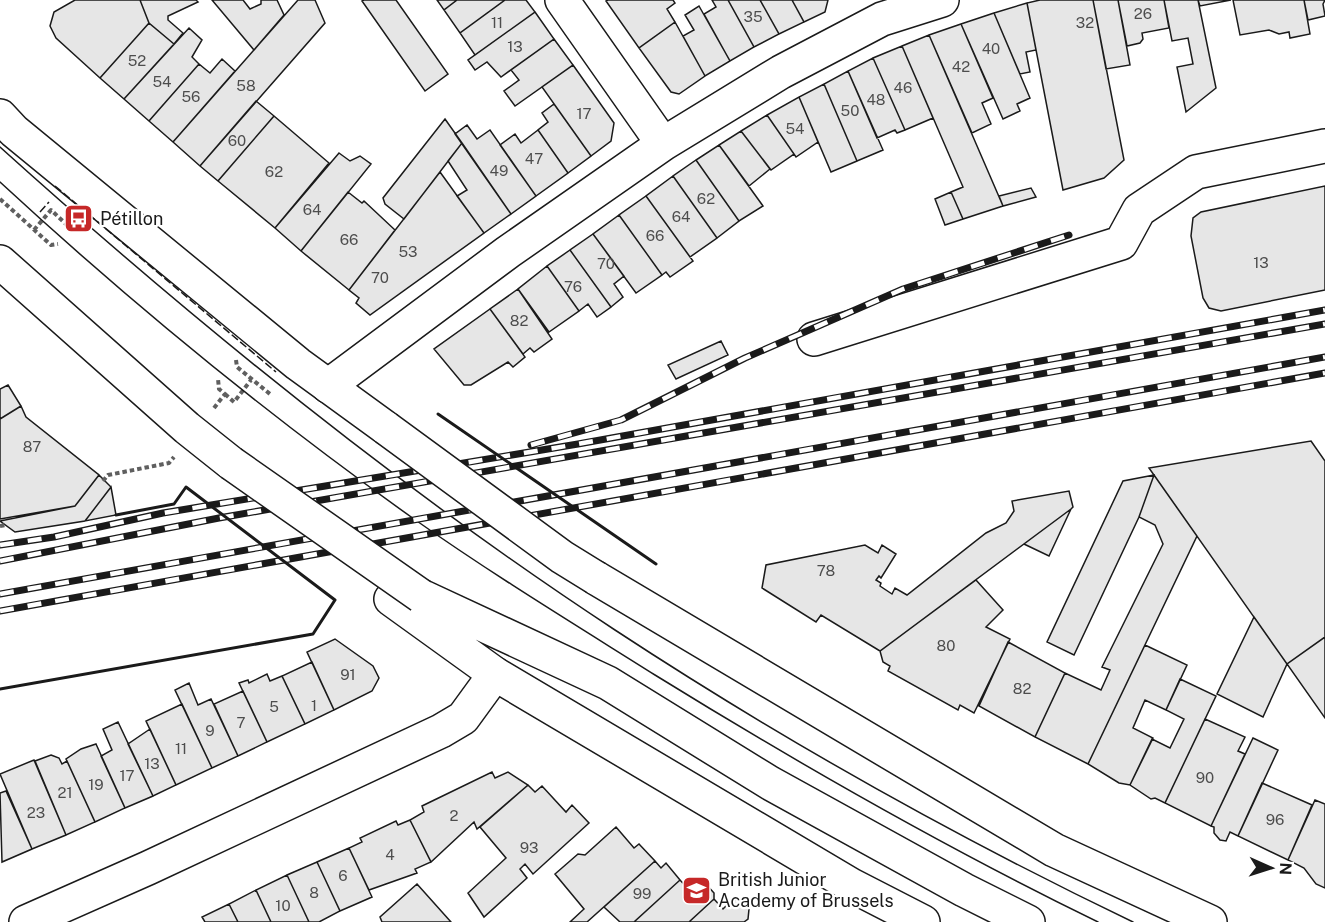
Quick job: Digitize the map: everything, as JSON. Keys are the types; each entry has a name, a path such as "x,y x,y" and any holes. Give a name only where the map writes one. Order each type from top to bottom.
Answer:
{"main road":[{"path":"562,0 663,144"},
{"path":"328,386 508,252 663,144 878,10 942,0"},
{"path":"0,116 14,131 328,386 562,557 1054,850 1210,922"},
{"path":"814,339 1120,243 1139,210 1196,172 1325,146"},
{"path":"0,262 207,444 406,597 495,674 851,885 923,922"},
{"path":"406,597 608,682 770,783 964,890 1028,922"},
{"path":"26,922 131,876 441,731 463,717 495,674"}],"path":[{"path":"0,199 51,245 58,244"},
{"path":"34,230 51,210 68,226 75,225"},
{"path":"236,360 237,367 251,380 270,394 272,392"},
{"path":"218,380 219,389 234,402 251,380"},
{"path":"104,481 108,475 170,463 207,444 225,394"},
{"path":"0,526 6,525"}],"building":[{"path":"75,0 140,0 149,23 100,78 56,38 50,26 54,12"},
{"path":"140,0 196,0 198,2 168,16 168,20 183,33 174,44 149,23"},
{"path":"212,0 243,0 250,9 261,4 261,0 277,0 284,15 254,50"},
{"path":"298,0 315,0 325,23 200,166 173,142"},
{"path":"396,0 448,74 425,91 362,1"},
{"path":"437,0 457,0 444,10"},
{"path":"457,0 505,0 460,33 444,10"},
{"path":"505,0 526,0 535,12 475,55 460,33"},
{"path":"673,0 675,3 667,9 675,22 639,48 606,1"},
{"path":"712,0 728,0 754,47 730,61 704,14 716,7"},
{"path":"728,0 760,0 779,34 754,47"},
{"path":"760,0 792,0 804,22 779,34"},
{"path":"792,0 828,0 825,12 804,22"},
{"path":"1040,0 1093,0 1124,160 1104,178 1063,190 1027,3"},
{"path":"1093,0 1118,0 1130,65 1106,69"},
{"path":"1118,0 1164,0 1169,28 1142,33 1143,39 1140,43 1127,46"},
{"path":"1164,0 1198,0 1216,88 1186,112 1177,67 1193,64 1188,38 1172,41"},
{"path":"1198,0 1231,0 1200,6"},
{"path":"1233,0 1304,0 1310,34 1290,38 1289,32 1279,34 1269,30 1240,35"},
{"path":"1304,0 1325,0 1323,4 1325,16 1308,20"},
{"path":"1027,3 1036,50 1026,52 1030,72 1020,74 994,13"},
{"path":"699,6 730,61 705,76 683,36 694,30 685,15"},
{"path":"535,12 554,39 501,77 487,62 475,70 468,60"},
{"path":"994,13 1030,98 1017,104 1020,111 1003,119 961,24"},
{"path":"675,22 705,76 679,94 671,92 639,48"},
{"path":"149,23 174,44 124,99 100,78"},
{"path":"961,24 993,98 982,103 991,124 972,133 929,35"},
{"path":"189,28 202,40 192,57 199,64 149,121 124,99"},
{"path":"929,35 1003,206 963,219 951,192 963,187 902,46"},
{"path":"554,39 573,65 515,106 504,91 519,80 511,70"},
{"path":"902,46 933,118 905,130 873,58"},
{"path":"873,58 905,130 897,133 895,130 877,138 848,71"},
{"path":"222,59 235,71 173,142 149,121 199,64 210,73"},
{"path":"573,65 614,123 611,141 591,156 542,87"},
{"path":"848,71 883,150 857,161 824,84"},
{"path":"824,84 857,161 831,172 799,97"},
{"path":"799,97 818,142 796,157 767,115"},
{"path":"256,101 274,116 218,181 200,166"},
{"path":"554,104 591,156 568,173 538,130 548,122 542,113"},
{"path":"767,115 794,154 771,170 741,131"},
{"path":"274,116 329,163 275,228 218,181"},
{"path":"445,119 462,143 404,219 385,204 383,198"},
{"path":"467,125 477,139 490,130 536,196 511,214 455,134"},
{"path":"538,130 568,173 536,196 500,145 515,134 521,143"},
{"path":"741,131 770,169 749,186 719,145"},
{"path":"462,143 511,214 484,233 457,196 467,190 448,161"},
{"path":"719,145 763,206 739,221 696,160"},
{"path":"339,153 350,161 360,156 371,164 301,251 275,228"},
{"path":"696,160 739,221 717,238 673,176"},
{"path":"440,172 484,233 370,315 356,303 359,298 349,290"},
{"path":"673,176 717,238 690,257 646,196"},
{"path":"1325,186 1325,290 1221,311 1209,308 1203,298 1191,236 1193,218 1201,212"},
{"path":"1031,188 1036,197 1003,206 999,196"},
{"path":"348,192 362,203 364,201 395,230 349,290 301,251"},
{"path":"951,192 963,219 945,225 935,199"},
{"path":"646,196 693,261 670,277 666,272 662,275 619,215"},
{"path":"619,215 662,275 636,293 593,234"},
{"path":"593,234 624,276 614,284 623,297 611,307 570,250"},
{"path":"570,250 611,307 597,317 588,304 579,311 547,266"},
{"path":"547,266 579,311 549,332 518,289"},
{"path":"518,289 552,339 534,352 530,348 523,354 490,309"},
{"path":"490,309 525,357 513,367 508,362 471,385 464,385 434,349"},
{"path":"721,341 728,355 676,379 668,365"},
{"path":"8,385 21,406 0,419 0,389"},
{"path":"21,406 26,417 99,475 75,506 0,519 0,419"},
{"path":"1311,441 1325,461 1325,637 1287,664 1149,468"},
{"path":"99,475 111,487 85,521 15,532 0,521 75,506"},
{"path":"1154,475 1197,536 1088,764 1035,737 1065,673 1101,690 1110,670 1102,667 1163,544 1155,525 1139,517"},
{"path":"1154,475 1139,517 1074,655 1047,642 1123,481"},
{"path":"111,487 116,515 85,521"},
{"path":"1069,491 1073,507 1071,509 880,651 821,615 816,622 762,588 766,565 865,545 878,553 882,545 896,554 881,578 879,576 876,580 881,583 880,586 892,594 895,588 907,595 986,533 1006,523 1014,511 1012,501"},
{"path":"1071,509 1049,556 1024,544"},
{"path":"976,580 1003,610 986,627 1010,639 974,713 960,705 958,710 888,671 890,666 883,662 880,651"},
{"path":"1254,617 1287,664 1263,717 1217,694"},
{"path":"1325,637 1325,718 1287,664"},
{"path":"335,639 373,666 379,678 372,691 334,710 307,652"},
{"path":"1008,642 1065,673 1035,737 979,706"},
{"path":"1145,645 1187,665 1166,710 1145,700 1133,728 1153,738 1130,785 1119,783 1088,764"},
{"path":"312,662 334,710 305,724 282,676"},
{"path":"267,674 270,681 282,676 305,724 267,742 239,683 248,680 249,683"},
{"path":"1180,679 1216,696 1165,803 1155,798 1151,799 1130,785 1152,739 1170,748 1184,719 1166,710"},
{"path":"189,683 198,705 211,699 238,756 212,768 175,690"},
{"path":"243,691 267,742 238,756 214,704"},
{"path":"182,704 212,768 176,785 146,721"},
{"path":"1205,719 1245,737 1238,751 1245,754 1211,826 1165,803"},
{"path":"118,722 153,796 125,808 101,756 112,750 103,729"},
{"path":"150,729 176,785 153,796 128,744"},
{"path":"1253,738 1278,750 1238,836 1230,832 1226,841 1220,840 1214,833 1214,827 1211,826"},
{"path":"96,744 125,808 95,822 66,759 81,749"},
{"path":"51,755 59,758 62,764 67,761 95,822 66,835 35,761"},
{"path":"34,760 66,835 32,849 0,774"},
{"path":"492,772 495,778 508,772 528,785 477,829 474,822 431,862 410,820 424,812 422,806"},
{"path":"1262,783 1312,805 1288,860 1238,836"},
{"path":"528,785 535,792 542,786 566,812 572,805 589,823 533,874 525,864 520,869 527,878 484,917 468,893 506,858 480,827"},
{"path":"6,791 32,849 2,862 0,793"},
{"path":"1315,800 1325,804 1325,888 1316,884 1304,868 1288,860"},
{"path":"410,820 431,862 415,869 417,873 369,890 349,848 362,842 360,838 396,821 398,825"},
{"path":"616,827 634,848 639,844 655,861 587,922 570,922 584,909 555,874 578,854 585,855"},
{"path":"349,848 372,897 340,911 317,862"},
{"path":"655,861 661,868 666,863 680,880 634,922 620,922 604,907"},
{"path":"317,862 340,911 319,922 309,922 287,875"},
{"path":"287,875 309,922 271,922 256,890"},
{"path":"680,880 689,890 698,882 705,883 714,893 714,899 689,922 634,922"},
{"path":"417,884 451,922 382,922 380,917"},
{"path":"256,890 271,922 238,922 229,904"},
{"path":"714,899 723,909 732,900 742,900 749,909 748,919 744,922 689,922"},
{"path":"229,904 238,922 205,922 202,917"}],"tram line":[{"path":"0,147 147,276 298,400 454,519 534,575 615,630 805,748 934,821 1133,922"},
{"path":"0,182 150,315 254,399 360,480 443,539 655,675 818,773 985,865 1098,922"}],"railway":[{"path":"531,445 621,420 745,358 903,289 1069,235"},
{"path":"0,545 54,537 163,513 578,444 1325,310"},
{"path":"0,561 219,518 1325,324"},
{"path":"0,594 1325,357"},
{"path":"0,611 1325,373"}],"fence":[{"path":"55,186 276,372"},
{"path":"40,212 49,202"}],"wall":[{"path":"438,414 656,564"},
{"path":"0,689 313,634 335,600 186,487 174,504 116,515"}],"place":[{"name":"Pétillon","path":"79,219"},
{"name":"British Junior Academy of Brussels","path":"697,890"}]}
